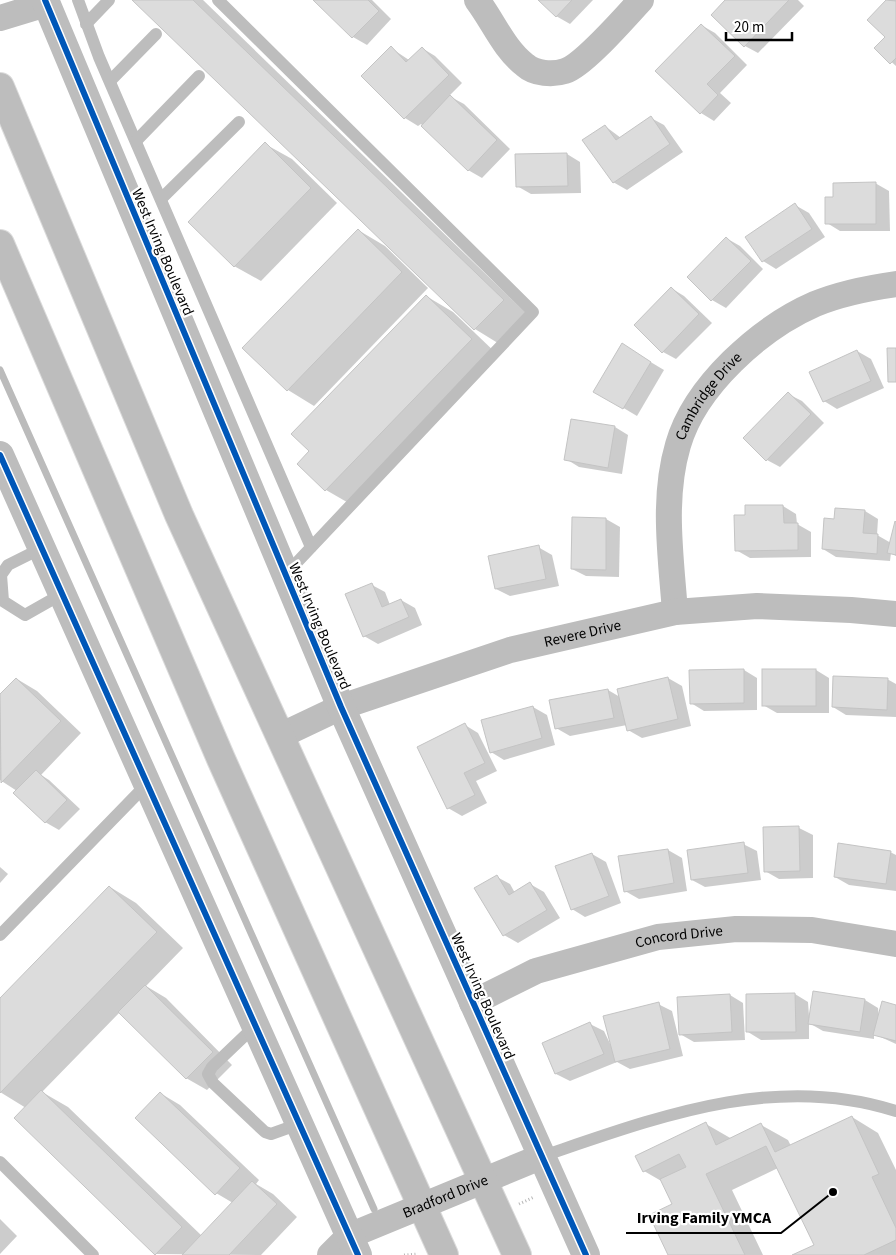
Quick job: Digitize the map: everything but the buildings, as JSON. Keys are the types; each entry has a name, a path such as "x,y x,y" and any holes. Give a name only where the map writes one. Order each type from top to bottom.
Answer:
{"main road":[{"name":"West Irving Boulevard","path":"45,2 341,707 586,1255"},
{"path":"0,87 180,515 517,1255"},
{"path":"0,244 221,759 423,1206 433,1254"},
{"path":"0,455 353,1245"}],"street":[{"path":"477,0 508,46 525,66 546,74 567,71 583,59 641,0"},
{"path":"0,18 45,2"},
{"name":"Cambridge Drive","path":"675,612 669,498 678,445 696,405 721,373 748,347 774,328 814,305 856,290 896,284"},
{"name":"Revere Drive","path":"282,736 341,707 510,650 675,612 757,606 896,614"},
{"name":"Concord Drive","path":"472,1003 536,971 658,937 736,928 812,930 896,944"},
{"name":"Bradford Drive","path":"353,1245 423,1206 543,1156"},
{"path":"330,1255 353,1245"}],"lane":[{"path":"78,0 110,81 311,547"},
{"path":"86,24 109,0"},
{"path":"218,0 533,312 285,575"},
{"path":"110,81 156,34"},
{"path":"136,141 199,76"},
{"path":"161,200 239,122"},
{"path":"42,548 8,564 1,575 3,600 25,615 62,594"},
{"path":"0,935 147,784"},
{"path":"255,1026 212,1067 208,1074 213,1083 265,1132 271,1134 298,1124"},
{"path":"543,1156 682,1112 743,1099 786,1095 824,1096 853,1099 896,1111"},
{"path":"0,1162 93,1255"}],"path":[{"path":"512,1208 540,1193"},
{"path":"404,1255 433,1254"}],"waterway":[{"path":"0,370 374,1209"}],"cycle path":[{"path":"45,0 341,707 586,1255"},
{"path":"0,455 358,1255"}],"place":[{"name":"Irving Family YMCA","path":"833,1192"}]}
